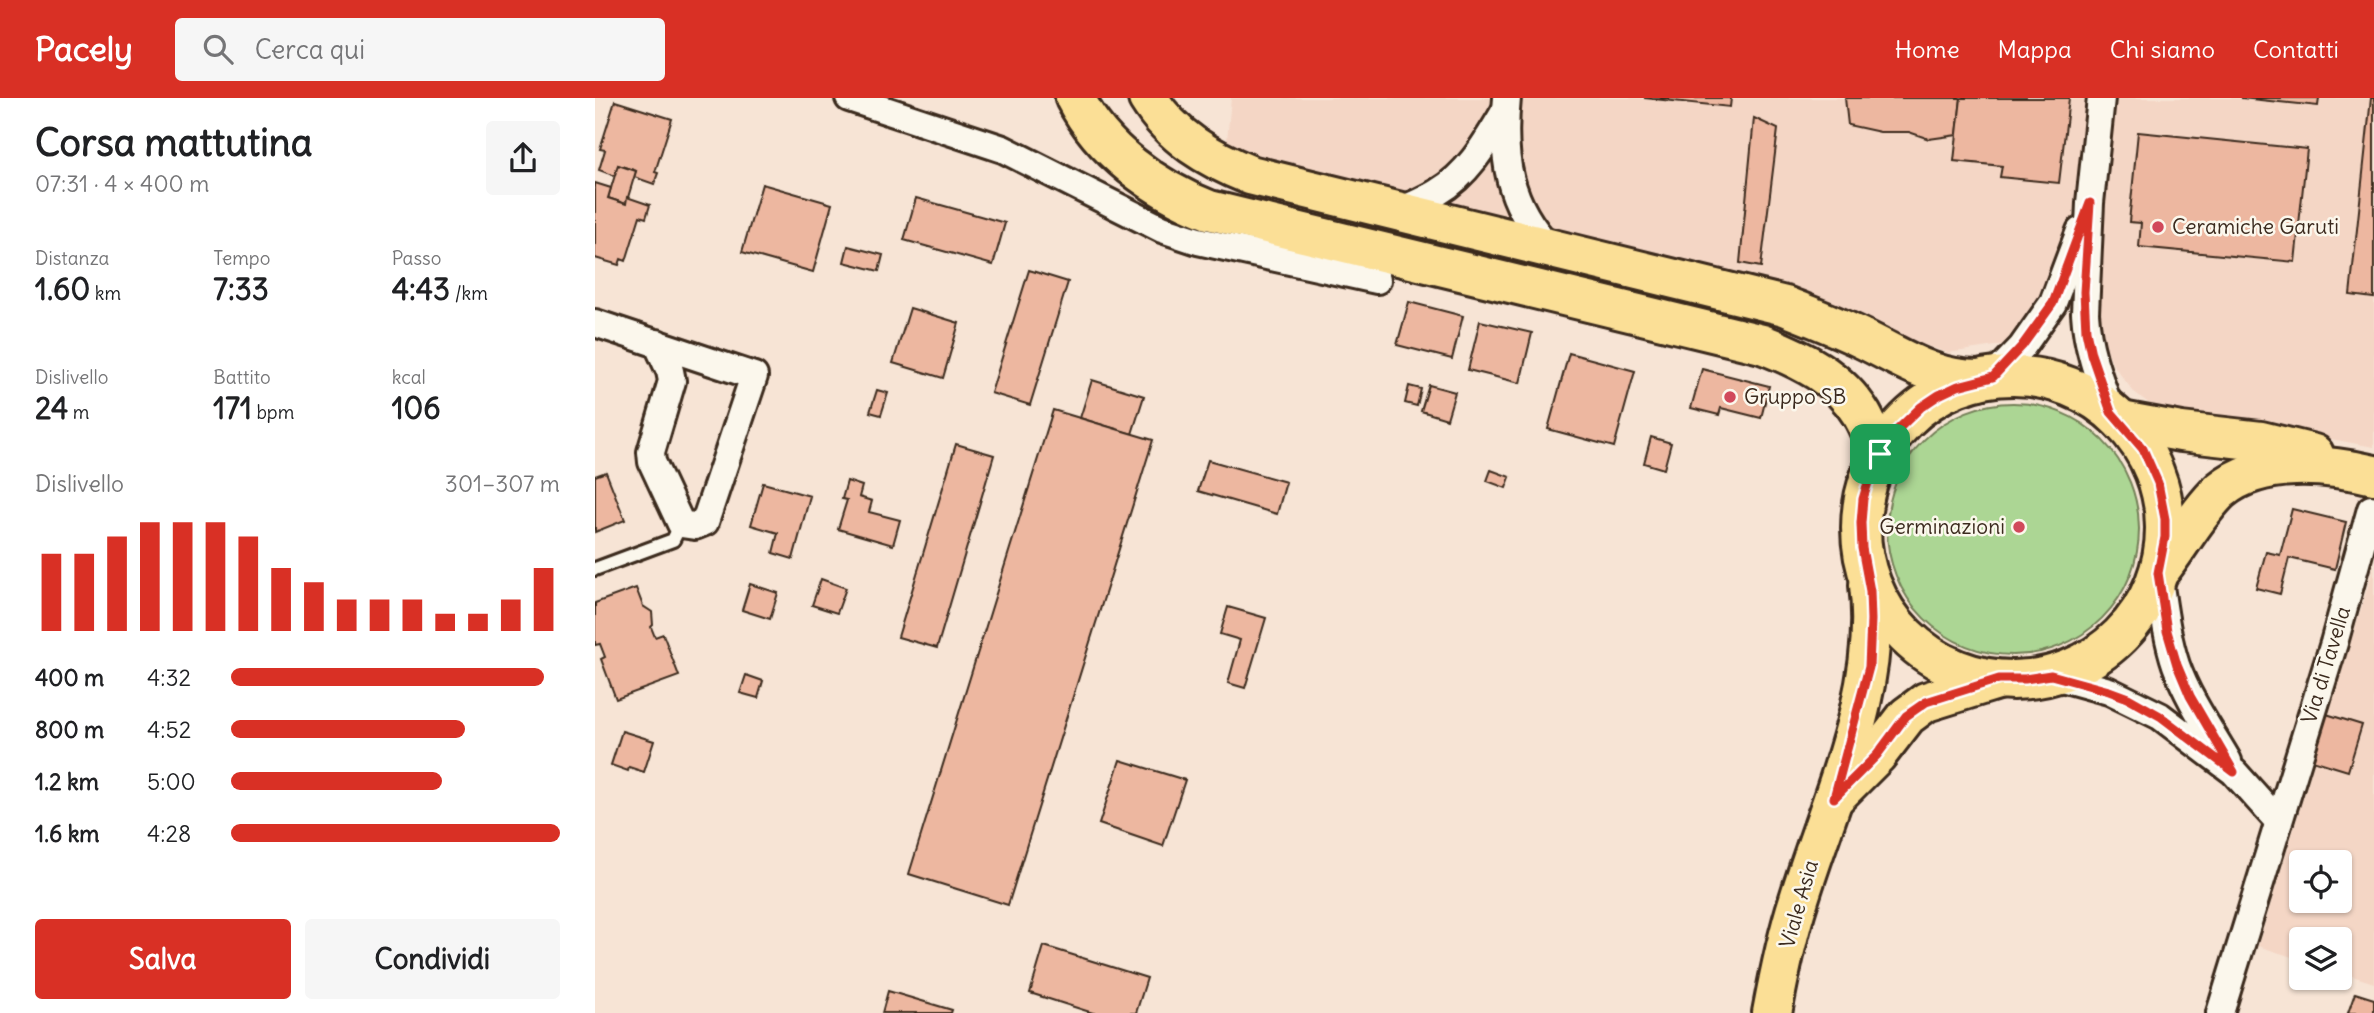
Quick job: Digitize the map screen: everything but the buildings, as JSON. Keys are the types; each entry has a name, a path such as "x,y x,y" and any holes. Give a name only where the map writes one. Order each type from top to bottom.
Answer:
{"main road":[{"path":"1075,98 1092,125 1127,162 1172,194 1209,210 1762,344 1788,354 1822,372 1853,402 1863,416 1880,454"},
{"path":"1148,98 1168,126 1188,142 1249,175 1784,306 1860,338 1925,370 1957,380 1986,379 2031,378 2068,386 2091,397 2116,416 2143,449 2158,483 2164,509 2165,537 2158,573 2149,597 2135,619 2118,638 2097,654 2075,667 2051,675 1999,679 1973,675 1949,666 1906,637 1876,595 1867,571 1862,548 1863,499 1870,476 1891,436 1921,407 1948,390 1986,379"},
{"path":"2116,416 2181,432 2298,448 2325,457 2367,485"},
{"path":"2158,573 2210,503 2232,482 2247,475 2283,467 2367,485"},
{"name":"Viale Asia","path":"1772,1013 1798,900 1834,798 1869,667 1871,620 1867,571"},
{"path":"1834,798 1877,755 1906,716 1926,702 1999,679"}],"street":[{"path":"849,98 1003,149 1162,229 1198,241 1377,280"},
{"path":"2101,98 2084,292 2086,331 2095,370 2116,416"},
{"path":"1397,212 1439,191 1454,180 1472,162 1506,105"},
{"path":"1506,105 1510,180 1518,204 1534,232 1551,249"},
{"path":"1986,379 2022,346 2053,303 2090,203"},
{"path":"595,323 657,343 754,376 705,523 695,526 681,524 652,462 652,442 671,381 670,371 657,343"},
{"name":"Via di Tavella","path":"2220,1013 2334,643 2367,485"},
{"path":"2158,573 2167,631 2177,665 2190,696 2234,772"},
{"path":"2051,675 2128,698 2160,716 2234,772 2278,821"}],"lane":[{"path":"595,569 673,540 681,524"}],"shaded area":[{"path":"1231,98 2374,98 2374,447 2228,420 2167,412 2151,405 2133,391 2113,365 2075,269 2002,345 1948,353 1891,333 1828,302 1526,220 1226,152"},
{"path":"2374,566 2374,983 2352,976 2352,927 2289,927 2289,956 2258,946"}],"green space":[{"path":"2013,403 2061,413 2102,440 2129,481 2139,529 2129,577 2102,618 2061,645 2013,655 1965,645 1924,618 1897,577 1887,529 1897,481 1924,440 1965,413"}],"place":[{"name":"Ceramiche Garuti","path":"2158,227"},
{"name":"Gruppo SB","path":"1730,397"},
{"name":"Germinazioni","path":"2019,527"}],"route":[{"path":"2090,203 2084,292 2086,331 2095,370 2111,412 2143,449 2158,483 2163,500 2165,537 2158,573 2167,631 2190,696 2234,772 2160,716 2128,698 2051,675 1999,679 1926,702 1906,716 1877,755 1834,798 1869,667 1870,591 1862,548 1861,523 1863,499 1880,454 1891,436 1921,407 1958,386 1993,377 2039,326 2053,303 2090,203"}]}
